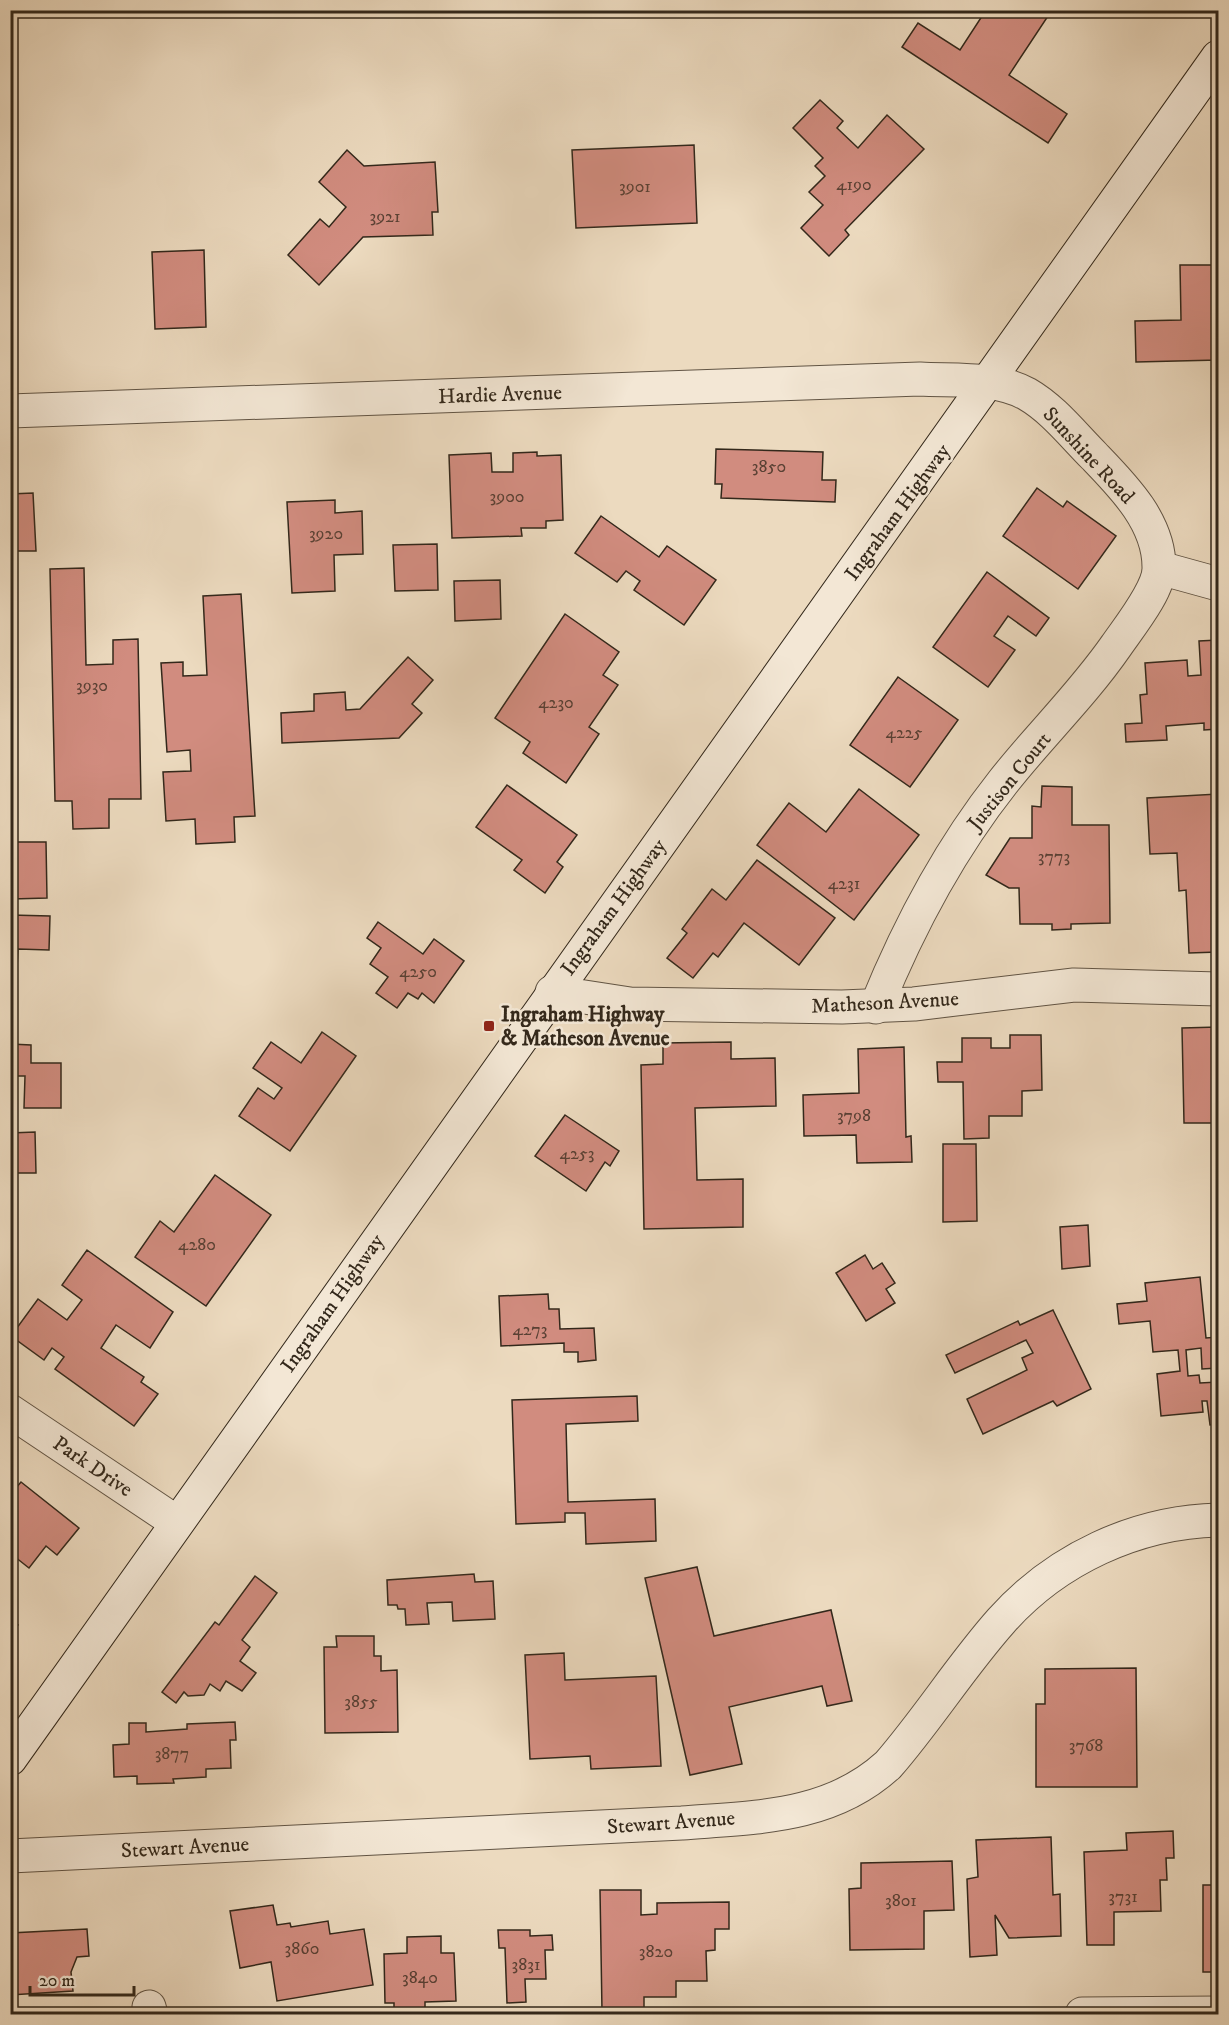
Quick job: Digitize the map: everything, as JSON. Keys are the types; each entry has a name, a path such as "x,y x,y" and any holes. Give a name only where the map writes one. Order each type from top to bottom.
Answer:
{"street":[{"name":"Ingraham Highway","path":"10,1759 552,992 990,383 1218,57"},
{"name":"Hardie Avenue","path":"10,411 920,379 990,383"},
{"name":"Sunshine Road","path":"990,383 1025,393 1041,404 1122,486 1150,528 1160,568"},
{"path":"1160,568 1218,584"},
{"name":"Justison Court","path":"876,1007 892,966 948,861 1005,780 1056,723 1114,649 1147,599 1160,568"},
{"name":"Matheson Avenue","path":"552,992 630,1004 876,1007 1074,985 1218,989"},
{"name":"Park Drive","path":"10,1411 176,1522"},
{"name":"Stewart Avenue","path":"10,1856 682,1823 774,1815 808,1809 850,1794 870,1782 888,1765 1001,1621 1024,1598 1063,1567 1090,1552 1147,1529 1172,1524 1218,1520"},
{"path":"1082,2014 1218,2013"}],"building":[{"path":"986,10 1052,10 1009,75 1067,114 1048,143 902,47 918,23 960,50"},
{"path":"820,100 843,121 837,128 858,148 887,115 924,149 845,230 849,235 829,256 801,228 823,205 809,192 825,176 815,166 823,158 793,128"},
{"path":"694,145 697,223 576,228 572,150"},
{"path":"347,150 364,166 435,162 438,212 432,212 433,235 363,237 319,285 288,255 320,219 329,227 346,207 319,182"},
{"path":"204,250 206,327 155,329 152,252"},
{"path":"1180,265 1218,265 1218,360 1136,362 1135,321 1181,320"},
{"path":"716,449 823,452 822,480 836,480 835,502 721,498 722,484 715,484"},
{"path":"537,452 537,456 561,455 563,520 546,521 546,528 521,528 522,536 452,538 449,455 491,453 492,472 513,472 513,453"},
{"path":"1037,488 1063,507 1067,501 1116,536 1078,589 1003,536"},
{"path":"33,493 36,551 10,551 10,494"},
{"path":"335,500 335,513 362,511 363,554 334,555 335,591 292,593 287,502"},
{"path":"601,516 659,557 667,546 716,580 684,625 634,590 640,581 626,571 617,582 575,553"},
{"path":"437,544 438,590 395,591 393,545"},
{"path":"84,568 86,665 113,664 113,640 138,639 141,799 109,799 109,828 73,829 72,801 55,801 50,569"},
{"path":"987,572 1049,618 1036,636 1008,616 994,636 1015,650 988,687 933,647"},
{"path":"500,580 501,619 455,621 454,581"},
{"path":"241,594 255,816 234,817 235,842 196,844 195,819 166,821 163,772 191,771 190,750 167,752 161,663 183,662 183,676 207,675 203,596"},
{"path":"565,614 619,652 603,675 618,685 589,727 599,734 566,783 523,753 530,742 495,718"},
{"path":"1218,640 1218,729 1204,730 1204,723 1166,726 1167,740 1126,742 1125,724 1142,723 1140,695 1147,694 1145,663 1187,660 1188,676 1201,675 1199,641"},
{"path":"408,657 433,680 412,704 422,713 399,738 282,743 281,713 314,711 314,694 345,692 346,710 360,709"},
{"path":"898,677 958,720 910,787 850,745"},
{"path":"507,785 577,835 557,862 563,867 545,893 514,870 522,860 476,827"},
{"path":"1042,786 1072,787 1072,825 1109,825 1110,923 1071,924 1071,929 1052,930 1052,924 1020,924 1019,888 1009,888 986,875 1010,838 1032,838 1032,806 1041,807"},
{"path":"859,789 919,835 854,920 757,845 789,803 826,832"},
{"path":"1218,794 1218,876 1216,876 1218,952 1189,953 1186,890 1179,891 1177,853 1150,854 1147,798"},
{"path":"10,842 46,842 47,898 12,899"},
{"path":"757,860 835,918 799,965 744,923 718,957 713,953 693,978 667,958 687,933 682,929 712,889 726,900"},
{"path":"10,915 50,916 49,950 18,949 17,968 10,967"},
{"path":"378,922 423,954 434,939 464,961 434,1003 422,993 418,999 408,993 397,1008 376,993 388,977 370,964 381,948 367,938"},
{"path":"1218,1027 1218,1123 1184,1123 1182,1028"},
{"path":"322,1032 356,1056 290,1151 239,1116 258,1088 274,1099 282,1088 253,1068 271,1042 301,1063"},
{"path":"1010,1035 1041,1035 1042,1090 1022,1091 1022,1116 989,1116 989,1138 964,1139 963,1082 938,1082 937,1062 962,1062 962,1038 991,1038 991,1048 1010,1048"},
{"path":"731,1042 731,1059 775,1058 776,1106 695,1108 697,1180 743,1179 743,1227 644,1229 641,1065 663,1064 663,1043"},
{"path":"10,1044 31,1045 31,1063 61,1063 61,1108 24,1108 25,1076 10,1076"},
{"path":"904,1047 906,1137 911,1136 912,1162 857,1163 856,1135 804,1136 803,1095 859,1093 858,1049"},
{"path":"565,1115 619,1151 610,1166 605,1162 586,1191 535,1156"},
{"path":"35,1132 36,1173 10,1173 10,1133"},
{"path":"943,1144 976,1144 977,1221 943,1222"},
{"path":"215,1175 271,1215 206,1306 135,1257 160,1221 174,1232"},
{"path":"1088,1225 1090,1266 1062,1269 1060,1227"},
{"path":"87,1250 173,1312 150,1348 116,1325 101,1348 144,1377 141,1382 158,1394 134,1426 55,1369 64,1357 52,1348 44,1360 11,1336 38,1299 67,1320 82,1300 62,1285"},
{"path":"865,1255 873,1269 882,1263 895,1283 886,1289 895,1303 866,1321 836,1273"},
{"path":"10,1264 17,1269 10,1277"},
{"path":"1200,1277 1206,1338 1218,1337 1218,1368 1202,1369 1201,1348 1186,1350 1188,1376 1199,1375 1200,1383 1218,1382 1218,1424 1210,1425 1207,1401 1202,1401 1203,1412 1161,1416 1157,1374 1180,1371 1178,1350 1153,1352 1150,1321 1119,1324 1117,1304 1147,1301 1145,1283"},
{"path":"548,1294 549,1309 559,1309 560,1329 594,1328 596,1360 578,1362 578,1352 564,1352 564,1343 501,1346 499,1296"},
{"path":"1053,1310 1091,1389 1057,1406 1053,1401 983,1434 967,1399 1027,1370 1022,1358 1033,1353 1026,1340 955,1373 946,1355 1018,1321 1020,1325"},
{"path":"637,1396 638,1421 566,1424 568,1502 655,1499 656,1541 586,1544 585,1513 565,1513 565,1522 516,1524 512,1400"},
{"path":"21,1482 79,1528 57,1555 46,1546 29,1568 10,1553 10,1495"},
{"path":"697,1567 714,1636 831,1610 852,1701 827,1706 822,1686 729,1707 742,1764 690,1775 645,1578"},
{"path":"474,1574 475,1582 493,1581 495,1619 453,1621 452,1602 427,1603 429,1624 406,1625 405,1609 398,1609 397,1605 388,1605 387,1580"},
{"path":"255,1576 277,1593 242,1640 250,1647 240,1661 256,1673 242,1691 226,1681 220,1691 210,1684 204,1695 188,1696 184,1692 176,1703 162,1692 215,1622 219,1625"},
{"path":"10,1619 18,1625 10,1636"},
{"path":"336,1636 374,1636 374,1656 381,1656 381,1671 397,1670 398,1732 325,1733 324,1647 337,1647"},
{"path":"564,1653 565,1680 656,1676 661,1766 591,1769 590,1756 530,1759 525,1655"},
{"path":"1136,1668 1137,1787 1036,1787 1036,1704 1045,1704 1045,1669"},
{"path":"235,1722 236,1740 230,1740 231,1768 206,1769 206,1777 173,1779 174,1783 137,1784 137,1776 114,1777 113,1745 129,1744 129,1723 146,1723 146,1732 187,1729 187,1724"},
{"path":"1173,1831 1174,1858 1166,1858 1167,1880 1160,1880 1161,1911 1114,1912 1114,1945 1087,1945 1084,1852 1127,1850 1126,1833"},
{"path":"1051,1837 1053,1895 1060,1894 1061,1936 1009,1938 995,1915 997,1955 970,1957 967,1879 978,1877 976,1840"},
{"path":"952,1861 954,1910 924,1911 924,1949 850,1950 849,1889 861,1888 861,1863"},
{"path":"1203,1885 1218,1885 1218,1972 1203,1972"},
{"path":"600,1890 641,1890 641,1915 657,1914 657,1903 729,1902 729,1929 715,1929 715,1950 706,1951 707,1981 676,1981 676,1997 644,1997 644,2010 602,2011"},
{"path":"273,1905 277,1925 290,1923 291,1927 328,1921 330,1934 364,1929 373,1985 277,2001 271,1962 240,1968 230,1911"},
{"path":"87,1929 89,1956 77,1957 71,1972 73,1991 10,1995 10,1933"},
{"path":"498,1930 530,1930 530,1936 552,1935 553,1950 545,1950 546,1979 525,1979 526,2002 507,2003 505,1948 499,1948"},
{"path":"441,1936 441,1953 454,1953 456,2001 425,2002 425,2014 394,2014 394,2003 385,2003 384,1954 407,1953 407,1937"}],"place":[{"name":"Ingraham Highway & Matheson Avenue","path":"489,1026"}]}
